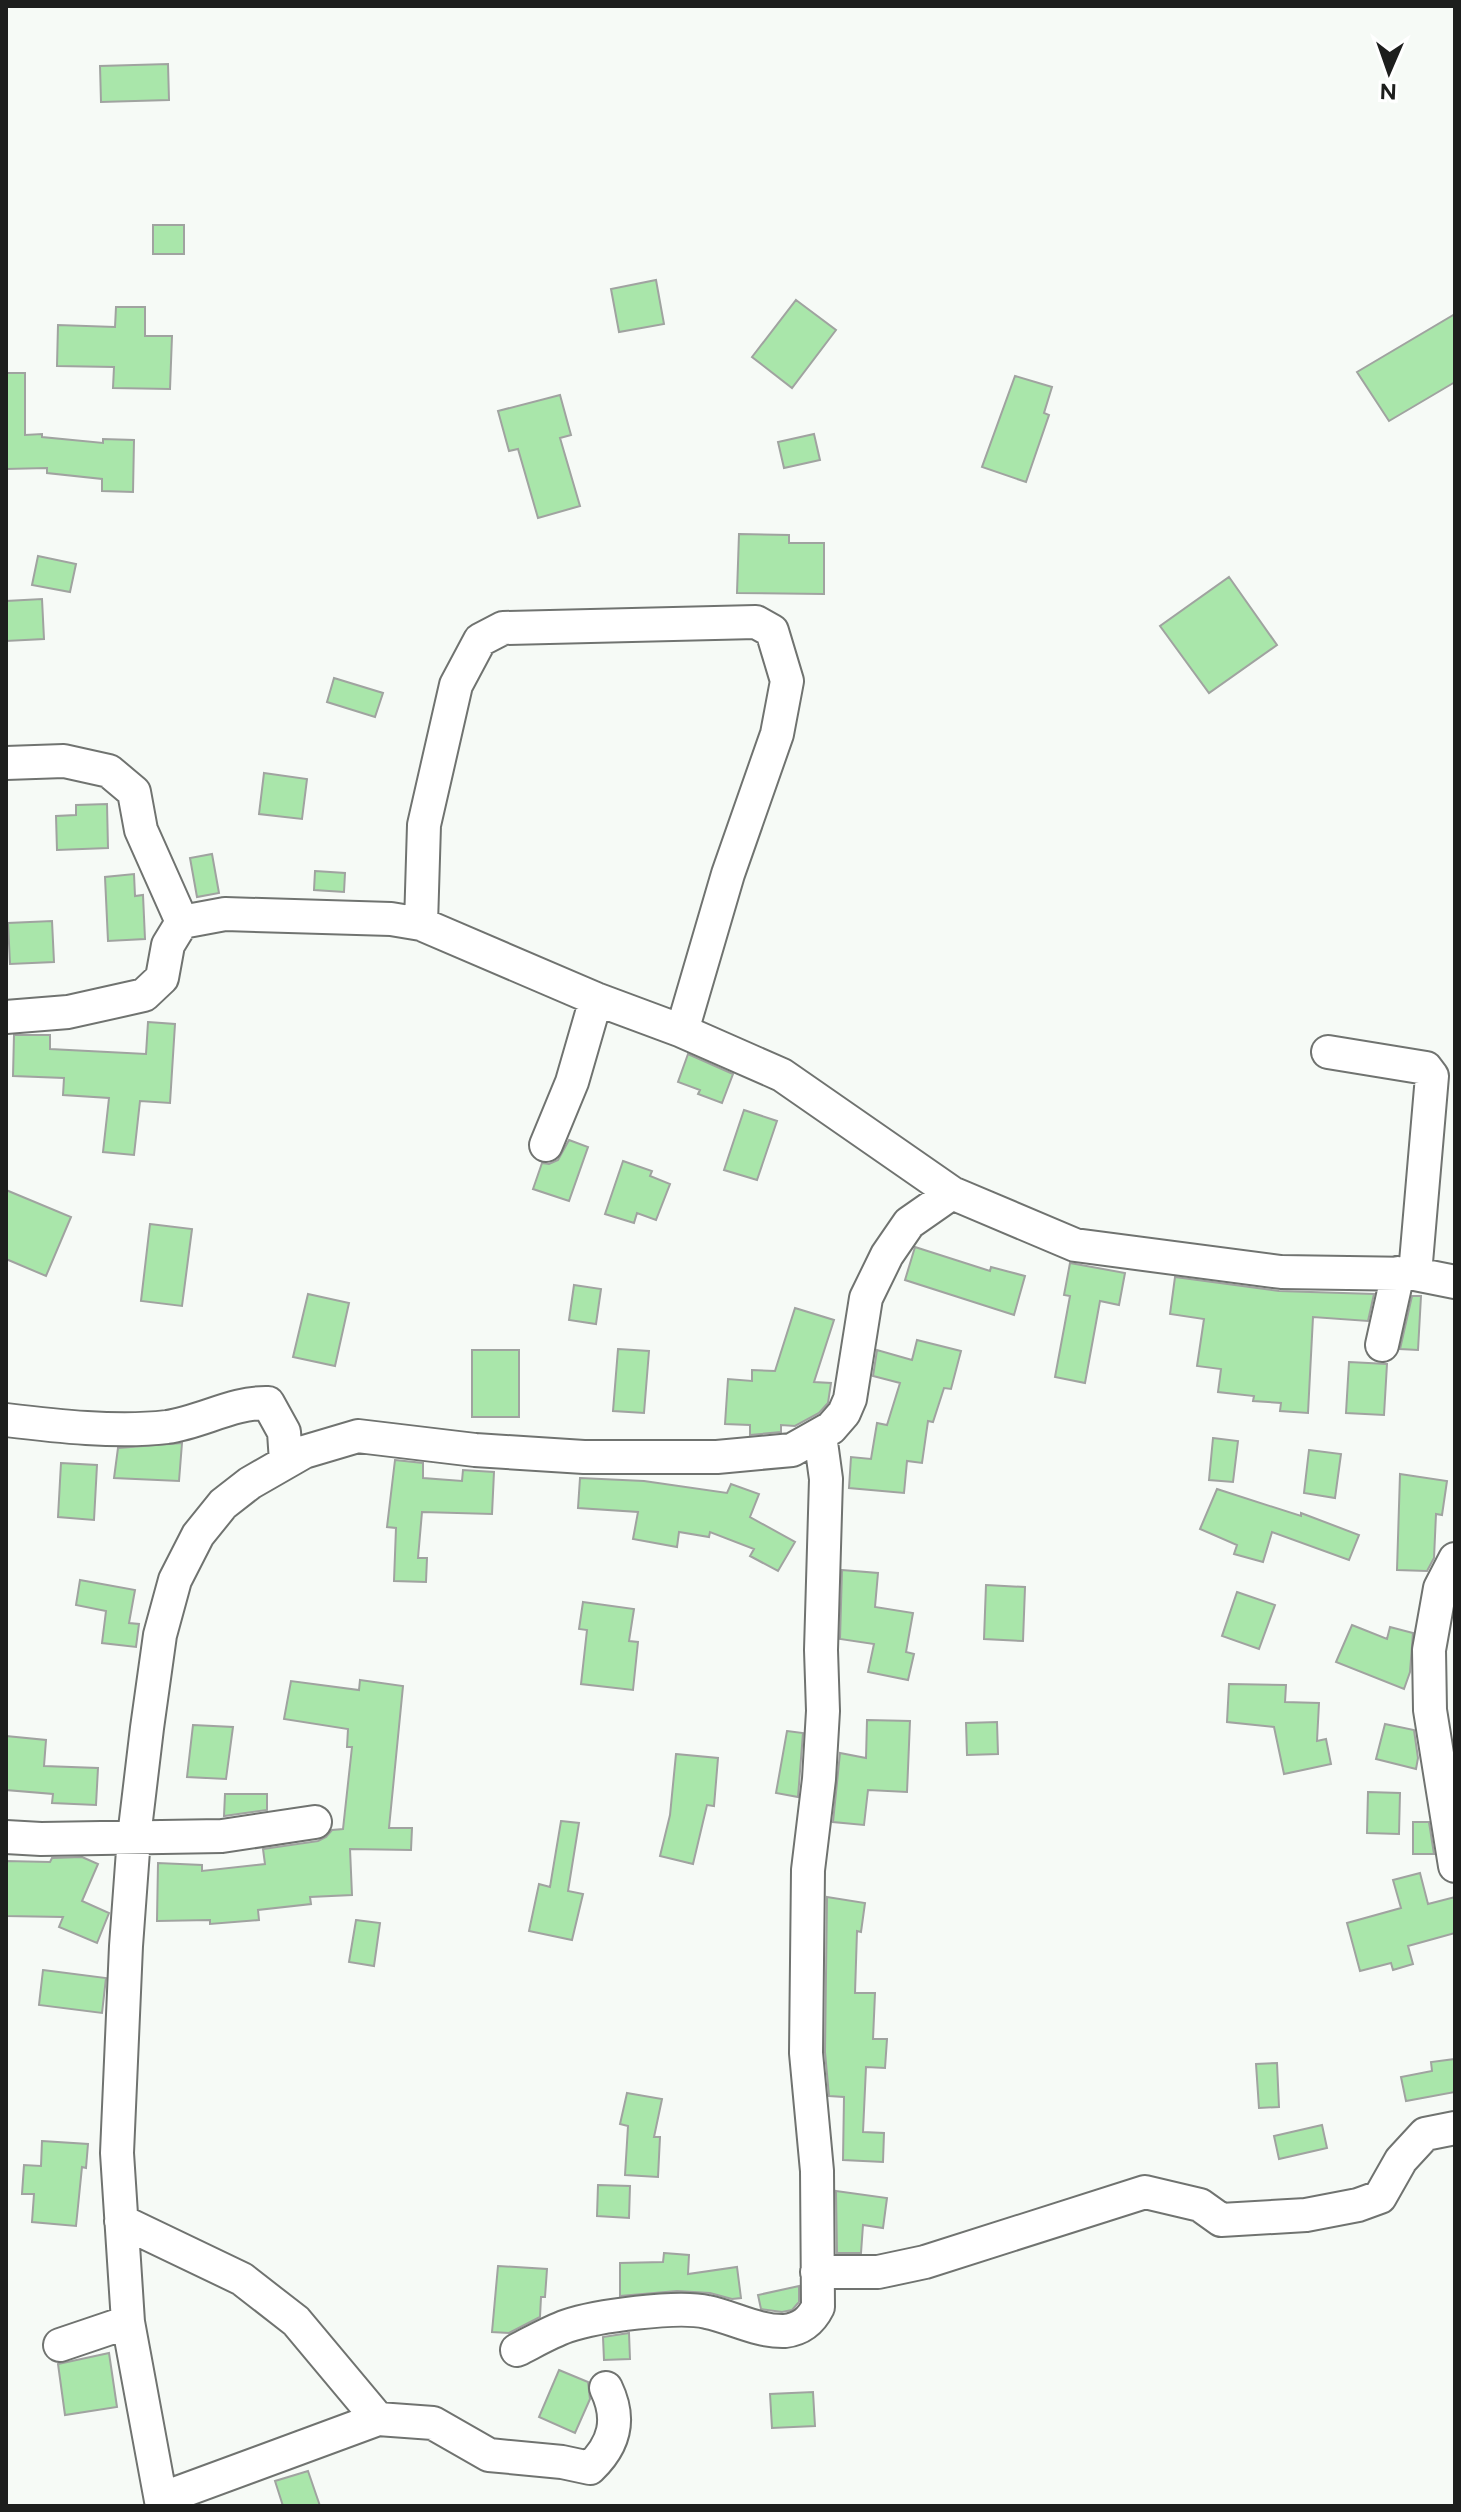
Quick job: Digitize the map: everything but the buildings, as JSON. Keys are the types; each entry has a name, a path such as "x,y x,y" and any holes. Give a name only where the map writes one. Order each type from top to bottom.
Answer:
{"street":[{"path":"421,924 426,812 456,685 480,640 503,628 756,622 772,631 787,681 777,734 728,874 682,1031"},
{"path":"6,763 64,761 109,771 134,792 141,830 182,922"},
{"path":"6,1017 68,1012 144,995 162,978 168,945 182,922 225,914 391,919 421,924 782,1075 952,1193 1029,1228 1086,1247 1281,1272 1407,1273 1455,1282"},
{"path":"546,1145 572,1082 596,999"},
{"path":"1328,1052 1426,1068 1432,1076 1407,1273 1382,1345"},
{"path":"606,2388 613,2402 616,2421 602,2457 590,2468 489,2455 433,2423 378,2419 162,2502 128,2322 117,2153 134,1837 160,1635 175,1580 198,1535 223,1504 250,1483 304,1452 358,1436 475,1450 569,1456 717,1457 792,1450 820,1435 844,1413 850,1399 866,1298 887,1255 909,1223 952,1193"},
{"path":"6,1420 113,1428 167,1427 250,1402 268,1403 284,1432 286,1462"},
{"path":"517,2350 568,2326 642,2312 704,2311 762,2328 784,2331 800,2327 812,2319 818,2307 817,2171 806,2039 808,1870 819,1779 823,1711 821,1650 826,1479 820,1435"},
{"path":"1455,1559 1440,1588 1429,1650 1430,1710 1455,1866"},
{"path":"6,1837 222,1836 315,1822"},
{"path":"817,2272 878,2272 925,2262 1145,2192 1200,2205 1221,2220 1306,2215 1358,2205 1380,2197 1401,2160 1425,2134 1455,2128"},
{"path":"121,2221 242,2279 296,2321 378,2419"},
{"path":"60,2345 128,2322"}]}
